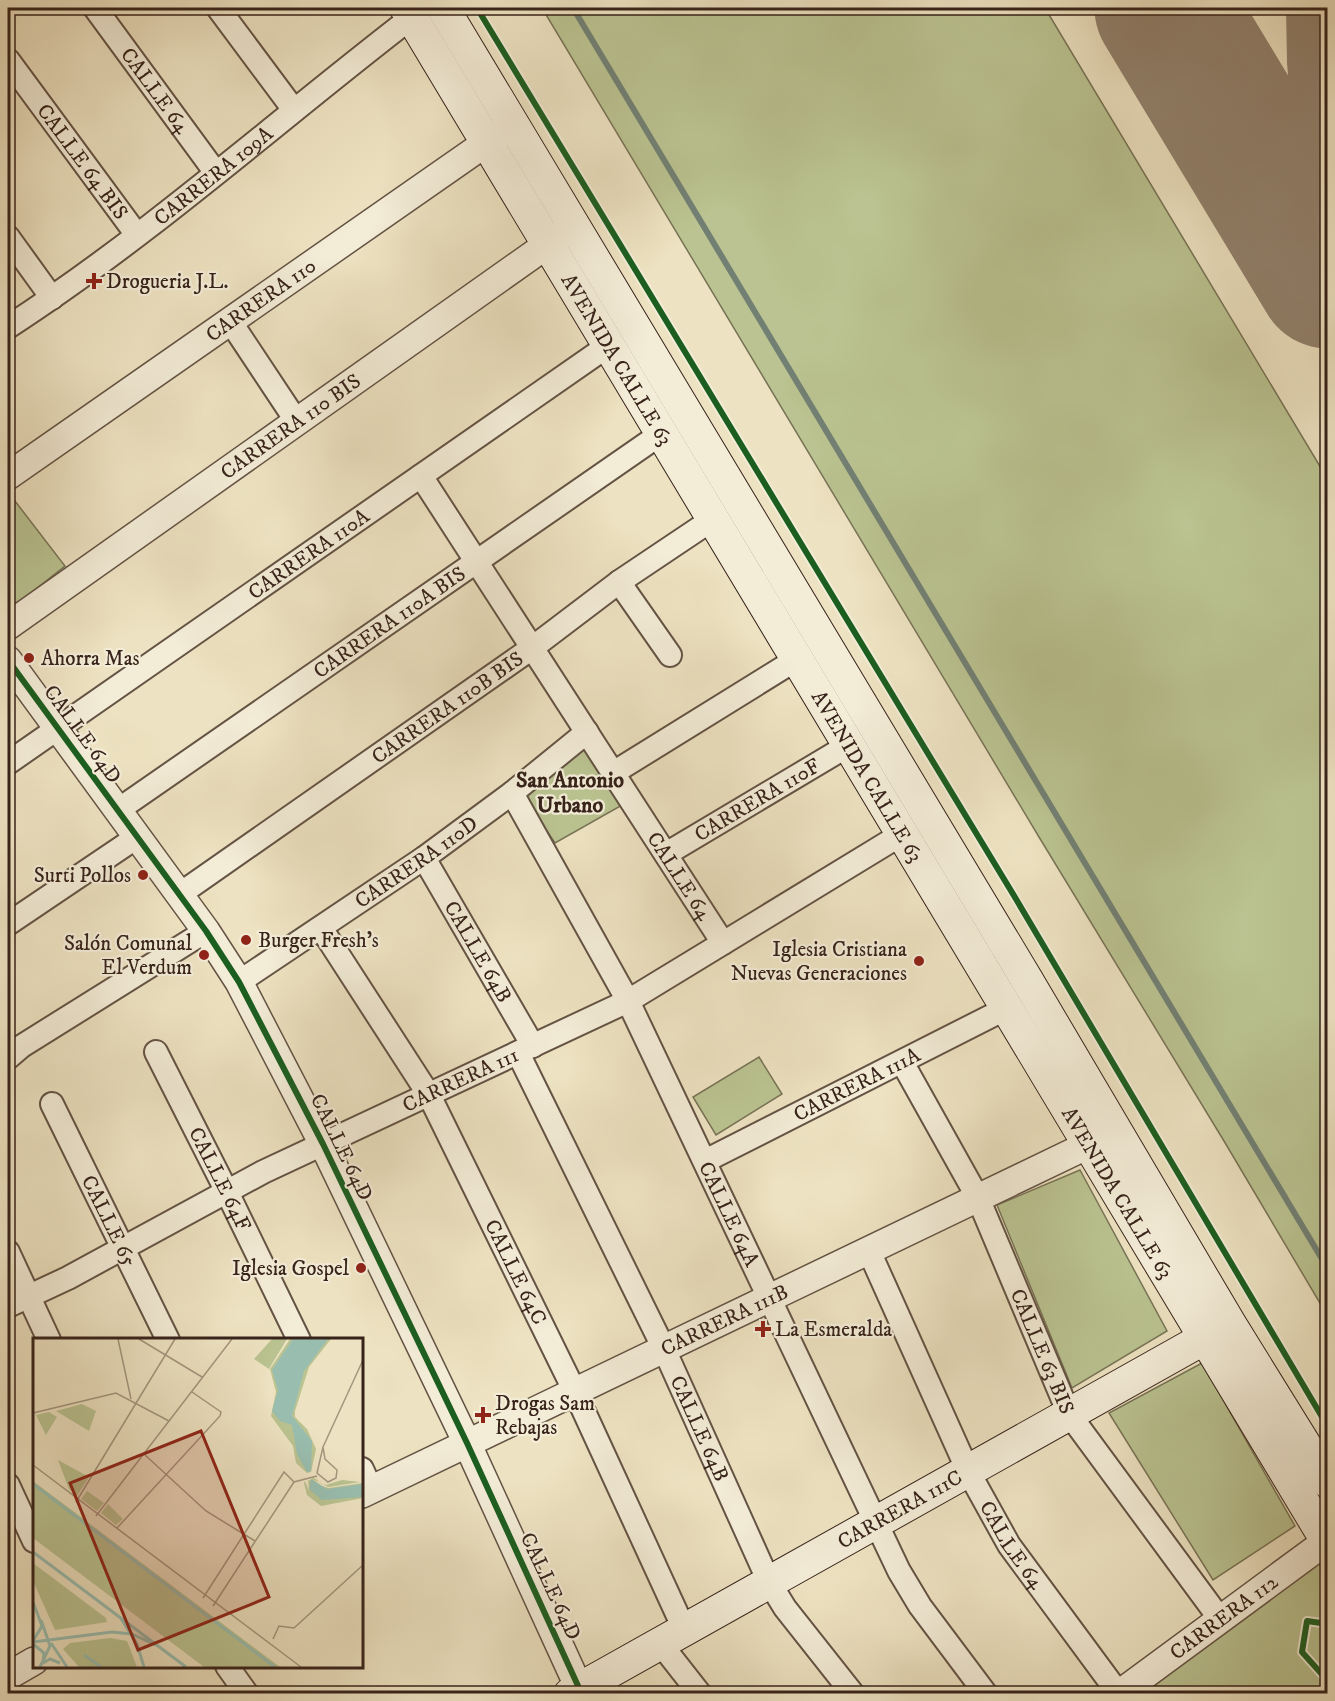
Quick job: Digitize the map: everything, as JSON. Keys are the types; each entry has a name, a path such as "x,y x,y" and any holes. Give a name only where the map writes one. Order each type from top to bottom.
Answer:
{"main road":[{"name":"AVENIDA CALLE 63","path":"443,8 1010,951 1217,1332 1327,1542"},
{"name":"AVENIDA CALLE 63","path":"409,12 1088,1145 1217,1332 1328,1482"},
{"name":"CARRERA 111C","path":"575,1691 1217,1332"}],"street":[{"name":"CALLE 64","path":"95,8 216,173"},
{"path":"218,8 294,110"},
{"name":"CARRERA 109A","path":"8,327 52,298 216,173 409,12"},
{"name":"CALLE 64 BIS","path":"8,60 136,235"},
{"name":"CARRERA 110","path":"8,476 513,124"},
{"name":"CARRERA 110 BIS","path":"8,626 574,225"},
{"path":"8,237 52,298"},
{"path":"230,321 297,422"},
{"name":"CARRERA 110A","path":"8,763 609,345"},
{"name":"CARRERA 110A BIS","path":"118,810 662,434"},
{"name":"CALLE 64","path":"421,476 723,943"},
{"name":"CARRERA 110B BIS","path":"180,894 532,648 619,582 713,519"},
{"path":"619,582 670,655"},
{"path":"613,773 797,659"},
{"name":"CALLE 64D","path":"8,660 180,894 240,982 323,1144 467,1443 575,1691"},
{"name":"CARRERA 110D","path":"240,982 424,858 512,793 586,732"},
{"name":"CARRERA 110F","path":"666,854 849,745"},
{"name":"CALLE 64A","path":"512,793 628,1001 899,1571 920,1606 986,1694"},
{"name":"CARRERA 111","path":"8,1306 68,1278 263,1172 628,1001 902,834"},
{"path":"8,924 137,837"},
{"name":"CALLE 64B","path":"424,858 526,1049 769,1582 785,1608 853,1694"},
{"name":"CALLE 64C","path":"321,928 429,1095 575,1392 672,1636 700,1694"},
{"path":"8,1059 22,1046 206,931"},
{"name":"CARRERA 111A","path":"705,1161 1006,1008"},
{"name":"CALLE 64F","path":"156,1052 298,1338"},
{"name":"CALLE 63 BIS","path":"902,1062 978,1198 1069,1414 1220,1619"},
{"name":"CALLE 65","path":"52,1104 167,1338"},
{"name":"CARRERA 111B","path":"365,1484 467,1443 1088,1145"},
{"name":"CALLE 64","path":"869,1251 968,1471 1010,1545 1119,1694"},
{"path":"8,1252 48,1338"},
{"path":"8,1485 33,1539"},
{"name":"CARRERA 112","path":"1119,1694 1327,1542"},
{"path":"8,1676 33,1662"},
{"path":"228,1668 247,1694"}],"green space":[{"path":"542,8 1045,8 1327,478 1327,1315 1224,1141"},
{"path":"8,492 65,566 8,611"},
{"path":"587,744 624,804 555,843 521,793"},
{"path":"759,1057 782,1094 716,1135 693,1097"},
{"path":"1080,1170 1167,1331 1072,1388 997,1205"},
{"path":"1202,1363 1295,1526 1213,1580 1109,1413"},
{"path":"1319,1563 1327,1579 1327,1693 1151,1694 1146,1687"}],"waterway":[{"path":"573,8 1328,1269"}],"taxiway":[{"path":"1176,8 1221,60 1299,140 1328,163"},
{"path":"1314,8 1319,129 1328,173"}],"runway":[{"path":"1165,8 1328,278"}],"cycle path":[{"path":"477,8 1016,899 1328,1427"},
{"path":"8,660 206,931 239,982 323,1144 467,1443 579,1688"},
{"path":"1328,1624 1307,1621 1302,1652 1328,1681"}],"place":[{"name":"Drogueria J.L.","path":"94,281"},
{"name":"Ahorra Mas","path":"29,658"},
{"name":"Surti Pollos","path":"143,875"},
{"name":"Burger Fresh's","path":"246,940"},
{"name":"Salón Comunal El Verdum","path":"204,955"},
{"name":"Iglesia Cristiana Nuevas Generaciones","path":"919,961"},
{"name":"Iglesia Gospel","path":"361,1268"},
{"name":"La Esmeralda","path":"763,1329"},
{"name":"Drogas Sam Rebajas","path":"483,1415"}],"district":[{"name":"San Antonio Urbano","path":"570,792"}]}
